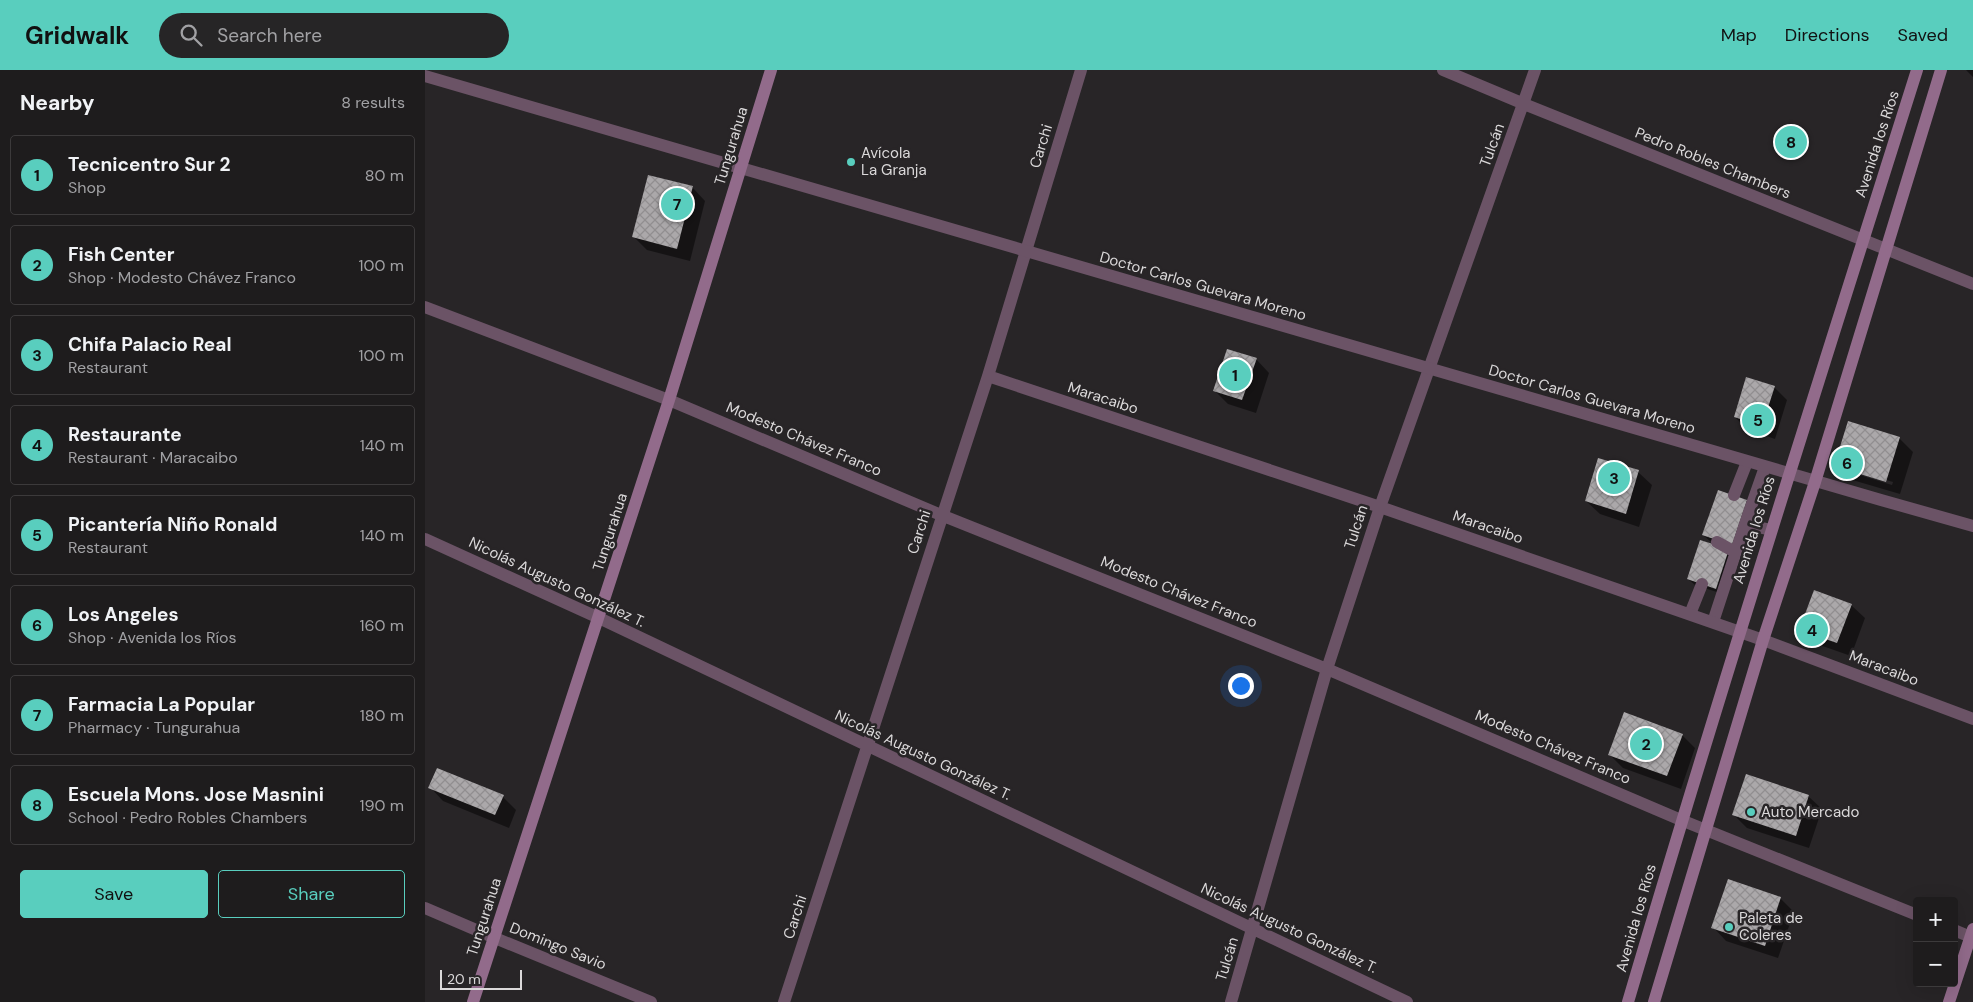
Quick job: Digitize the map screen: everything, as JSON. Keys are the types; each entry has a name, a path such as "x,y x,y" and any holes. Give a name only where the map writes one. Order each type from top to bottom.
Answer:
{"main road":[{"name":"Tungurahua","path":"473,1002 669,400 771,70"},
{"name":"Avenida los Ríos","path":"1628,1002 1681,820 1788,474 1917,70"},
{"path":"1654,1002 1763,640 1815,482 1941,70"},
{"path":"1949,1002 1972,935"}],"street":[{"name":"Carchi","path":"784,1002 941,515 988,376 1081,70"},
{"name":"Pedro Robles Chambers","path":"1443,70 1973,284"},
{"name":"Tulcán","path":"1231,1002 1327,669 1380,507 1535,70"},
{"name":"Doctor Carlos Guevara Moreno","path":"425,76 740,170 1430,368 1815,482 1973,526"},
{"name":"Modesto Chávez Franco","path":"425,307 669,400 941,515 1327,669 1681,820 1913,913"},
{"name":"Maracaibo","path":"988,376 1380,507 1713,622 1973,719"},
{"path":"1735,495 1747,462"},
{"path":"1713,622 1765,467"},
{"path":"1745,524 1771,530"},
{"name":"Nicolás Augusto González T.","path":"425,539 599,618 1407,1002"},
{"path":"1717,542 1735,552"},
{"path":"1690,614 1701,584"},
{"name":"Domingo Savio","path":"425,908 651,1002"},
{"path":"1958,931 1972,935"}],"building":[{"path":"648,175 693,186 677,249 632,237"},
{"path":"1227,349 1257,358 1242,400 1213,391"},
{"path":"1746,377 1775,386 1762,426 1734,417"},
{"path":"1848,421 1900,437 1886,482 1834,466"},
{"path":"1598,458 1639,470 1626,514 1585,501"},
{"path":"1718,490 1747,500 1732,545 1702,535"},
{"path":"1700,540 1729,549 1716,589 1687,579"},
{"path":"1814,590 1852,604 1837,643 1799,630"},
{"path":"1624,712 1683,734 1667,776 1608,755"},
{"path":"437,768 504,795 495,815 428,788"},
{"path":"1746,774 1809,795 1796,836 1732,815"},
{"path":"1728,879 1781,897 1765,946 1711,928"}],"place":[{"name":"Escuela Mons. Jose Masnini","path":"1791,142"},
{"name":"Avícola La Granja","path":"851,162"},
{"name":"Farmacia La Popular","path":"677,204"},
{"name":"Tecnicentro Sur 2","path":"1235,375"},
{"name":"Picantería Niño Ronald","path":"1758,420"},
{"name":"Los Angeles","path":"1847,463"},
{"name":"Chifa Palacio Real","path":"1614,478"},
{"name":"Restaurante","path":"1812,630"},
{"name":"Fish Center","path":"1646,744"},
{"name":"Auto Mercado","path":"1751,812"},
{"name":"Paleta de Coleres","path":"1729,927"}]}
